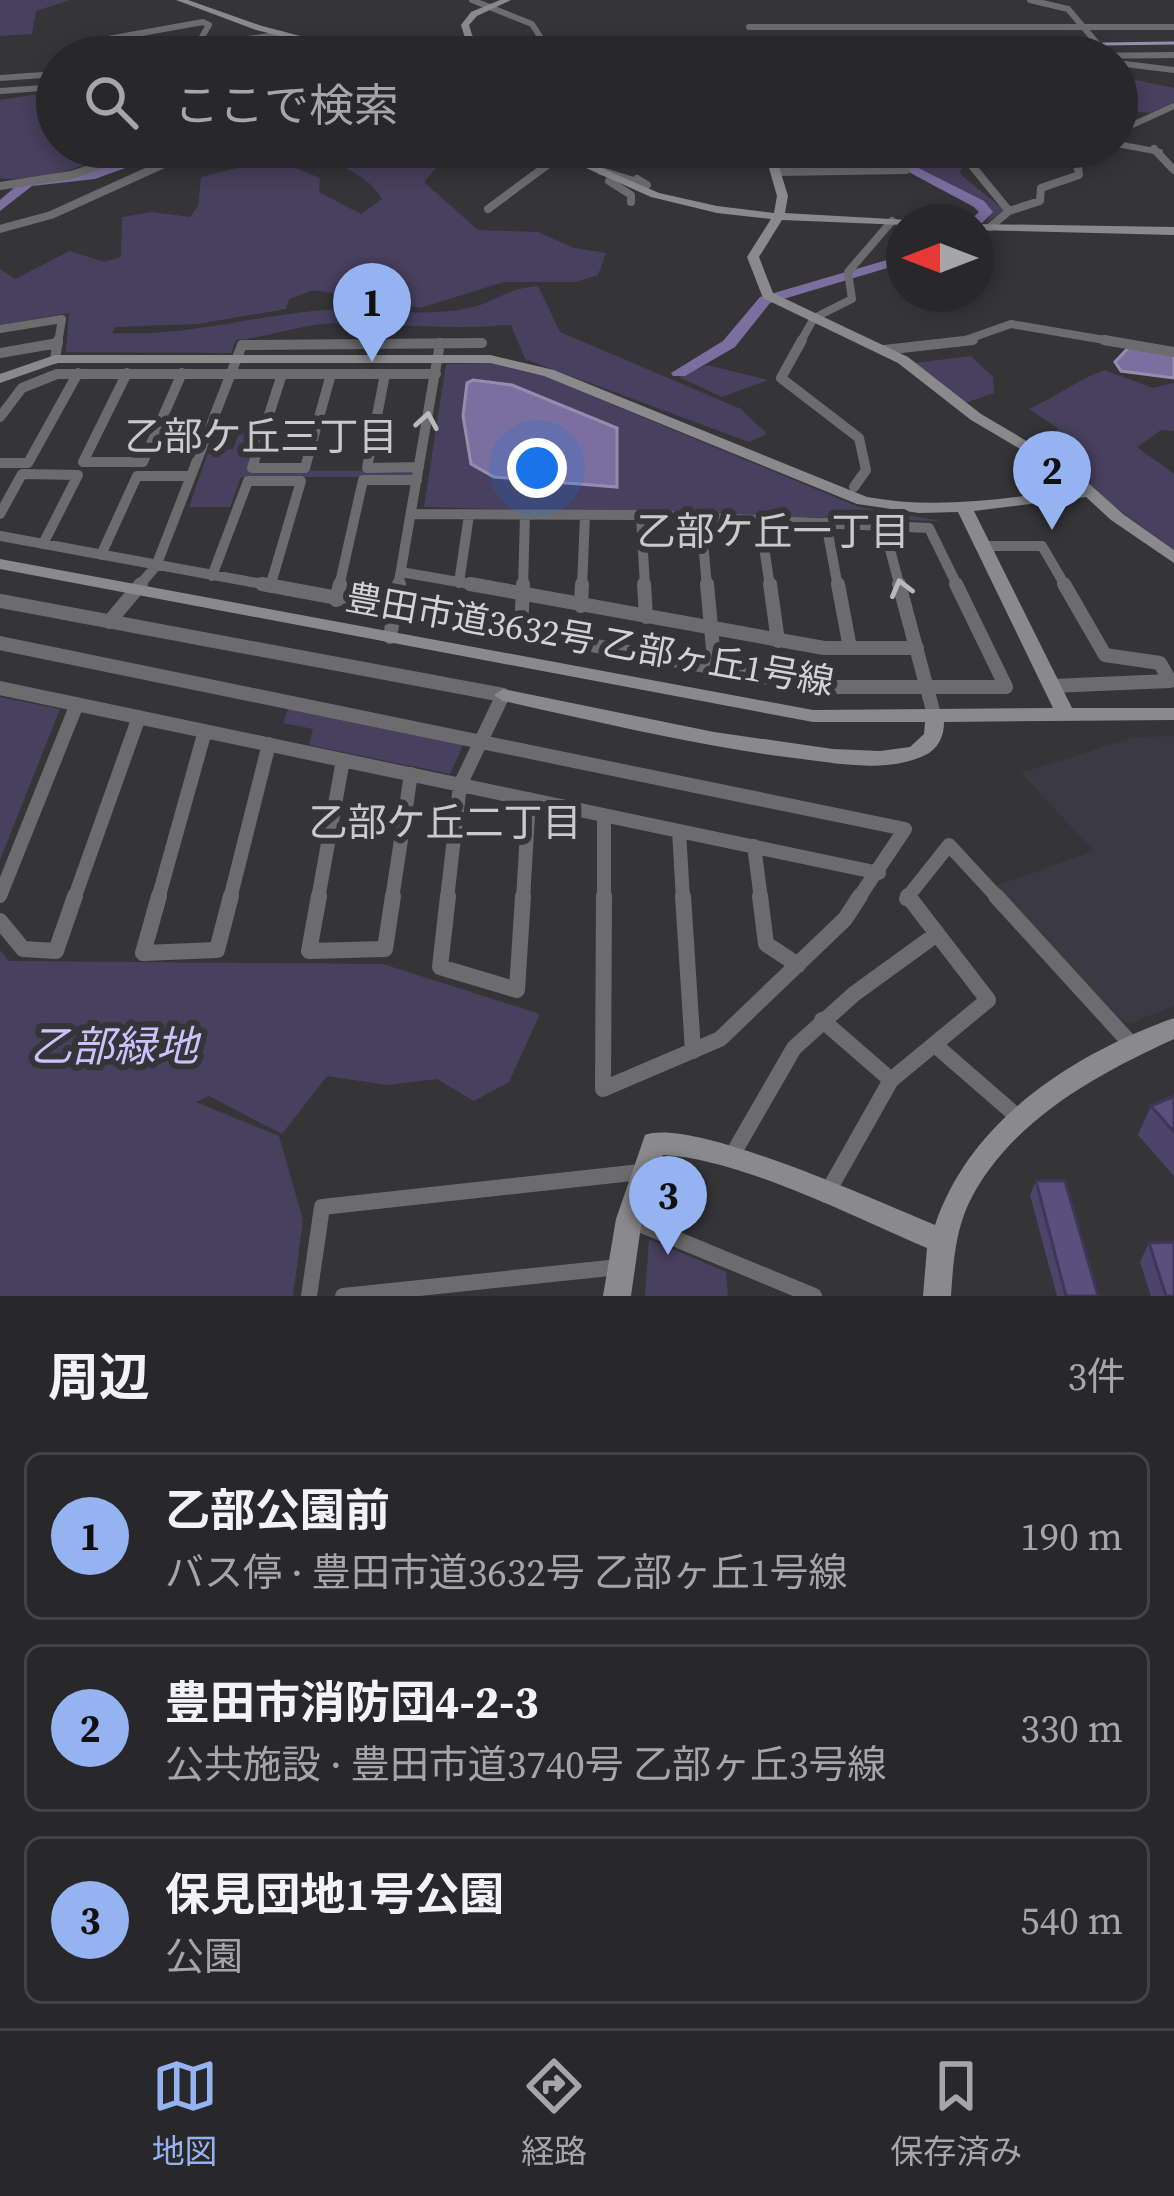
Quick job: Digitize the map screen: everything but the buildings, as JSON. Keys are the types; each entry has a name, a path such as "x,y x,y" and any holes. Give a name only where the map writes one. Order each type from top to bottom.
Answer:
{"street":[{"path":"180,0 264,36"},
{"path":"472,0 529,21 539,36"},
{"path":"472,36 464,28 486,8 507,0"},
{"path":"1030,0 1065,8 1091,36"},
{"path":"899,15 906,27"},
{"path":"125,36 203,22 209,26 203,36"},
{"path":"749,27 1174,27"},
{"path":"246,36 290,36"},
{"path":"1138,55 1174,55"},
{"path":"1138,66 1174,70"},
{"path":"0,78 36,75"},
{"path":"0,91 36,88"},
{"path":"1138,123 1174,106"},
{"path":"1138,146 1155,148 1170,159 1174,170"},
{"path":"0,186 92,168"},
{"path":"0,229 50,215 154,168"},
{"path":"488,208 535,168"},
{"path":"594,168 673,200 782,219 886,222"},
{"path":"776,168 785,205 782,219 753,257 771,297 884,350 978,418 1064,469 1174,558"},
{"path":"974,168 1009,211"},
{"path":"994,220 1040,201 1042,188 1079,175 1078,168"},
{"path":"777,172 906,170"},
{"path":"606,174 637,179"},
{"path":"606,174 609,181 632,194 632,202"},
{"path":"994,227 1174,231"},
{"path":"854,488 866,475 868,460 862,442 844,419 781,378 814,318 852,299 849,276 886,235"},
{"path":"0,328 62,319 57,351"},
{"path":"884,350 973,341 1011,324 1174,352"},
{"path":"0,352 57,351 282,374 385,374 482,344"},
{"path":"0,379 57,351"},
{"path":"0,417 22,388 57,374 182,374 234,366 438,358 521,363 863,501 926,512 1088,492"},
{"path":"390,637 438,358"},
{"path":"109,622 156,566 234,366"},
{"path":"0,463 28,463 78,373"},
{"path":"128,373 83,462 143,462 182,374"},
{"path":"282,374 252,468 305,468 331,374"},
{"path":"385,374 367,468 418,474"},
{"path":"0,514 22,474 78,475 43,544"},
{"path":"336,599 363,480 418,474"},
{"path":"101,555 137,476 191,476"},
{"path":"212,576 248,481 301,482 269,587"},
{"path":"964,508 1066,715"},
{"path":"0,536 818,687 1006,687 929,528 640,515 411,514"},
{"path":"459,583 469,515"},
{"path":"521,634 525,515"},
{"path":"581,606 585,515"},
{"path":"640,515 646,617"},
{"path":"701,518 716,670"},
{"path":"760,520 778,640"},
{"path":"826,523 850,648"},
{"path":"0,601 800,752 861,758 916,752 934,736 928,688 884,527"},
{"path":"982,546 1042,546 1105,656 1160,663 1170,681 1052,686"},
{"name":"豊田市道3632号 乙部ヶ丘1号線","path":"0,564 813,716 1174,715"},
{"path":"401,572 778,640 850,648 917,648"},
{"path":"0,643 905,829 845,919 720,1039 603,1089 604,815"},
{"path":"0,688 879,873"},
{"path":"503,695 460,784 440,967 517,991 530,799"},
{"path":"0,896 77,704"},
{"path":"0,921 23,949 56,950 140,717"},
{"path":"205,731 143,953 217,950 269,744"},
{"path":"343,760 309,950 385,949 411,774"},
{"path":"680,831 693,1052"},
{"path":"826,1195 862,1123 891,1080 988,1000 906,899 949,844 1132,1045"},
{"path":"754,846 766,944 798,965"},
{"path":"730,1159 781,1066 822,1020 934,937"},
{"path":"822,1020 891,1080"},
{"path":"937,1296 944,1241 966,1180 1018,1117 1053,1089 1132,1045 1174,1028"},
{"path":"935,1045 1018,1117"},
{"path":"343,1296 618,1281 641,1172 654,1143 672,1140 944,1241"},
{"path":"309,1296 322,1207 641,1172"},
{"path":"629,1219 814,1296"}],"shaded area":[{"path":"1129,347 1174,353 1174,378 1121,371 1115,362"},
{"path":"467,383 512,385 617,428 617,487 494,477 471,464 463,416"},
{"path":"1174,736 1174,1006 1131,1023 1119,1022 995,886 1094,851 1021,773 1135,737"}],"green space":[{"path":"0,0 70,0 36,11 32,34 0,36"},
{"path":"1138,80 1174,88 1174,102 1152,113 1138,112"},
{"path":"36,94 36,168 73,168 41,177 0,178 0,100"},
{"path":"237,168 295,168 320,178 319,192 361,214 382,199 344,168 435,168 424,182 478,230 538,232 574,248 606,253 598,275 576,282 504,282 420,308 314,290 289,299 286,309 198,324 115,327 112,333 188,330 313,311 450,311 538,286 560,332 741,409 767,434 749,442 525,359 511,325 326,324 236,340 231,353 66,352 69,313 0,325 0,269 15,279 70,251 104,262 121,257 122,217 152,212 190,217 198,206 201,177"},
{"path":"915,168 962,168 959,173 1004,210 994,217 994,204 984,204"},
{"path":"971,356 993,377 994,393 962,404 914,363"},
{"path":"489,363 544,376 859,507 941,521 424,507 446,364"},
{"path":"707,365 768,380 722,397 679,377"},
{"path":"1104,370 1153,388 1174,383 1174,431 1161,430 1137,447 1174,474 1174,550 1030,445 1059,429 1029,409"},
{"path":"239,433 256,433 247,470 413,471 413,477 241,477 230,507 189,507 209,450 233,449"},
{"path":"0,697 60,709 0,860"},
{"path":"289,706 465,741 450,774 309,745 313,729 283,723"},
{"name":"乙部緑地","path":"0,950 9,961 383,964 540,1014 509,1082 474,1101 437,1079 387,1085 327,1076 282,1134 209,1096 196,1102 279,1136 303,1220 293,1296 0,1296"},
{"path":"649,1239 726,1272 728,1296 645,1296"}],"waterway":[{"path":"1138,44 1174,43"},
{"path":"0,207 28,183 91,176 115,168"},
{"path":"909,168 979,204"},
{"path":"679,373 729,344 765,300 886,264"}],"place":[{"name":"乙部公園前","path":"372,362"},
{"name":"豊田市消防団4-2-3","path":"1052,530"},
{"name":"保見団地1号公園","path":"668,1255"}],"district":[{"name":"乙部ケ丘三丁目","path":"261,436"},
{"name":"乙部ケ丘一丁目","path":"773,531"},
{"name":"乙部ケ丘二丁目","path":"445,822"}]}
